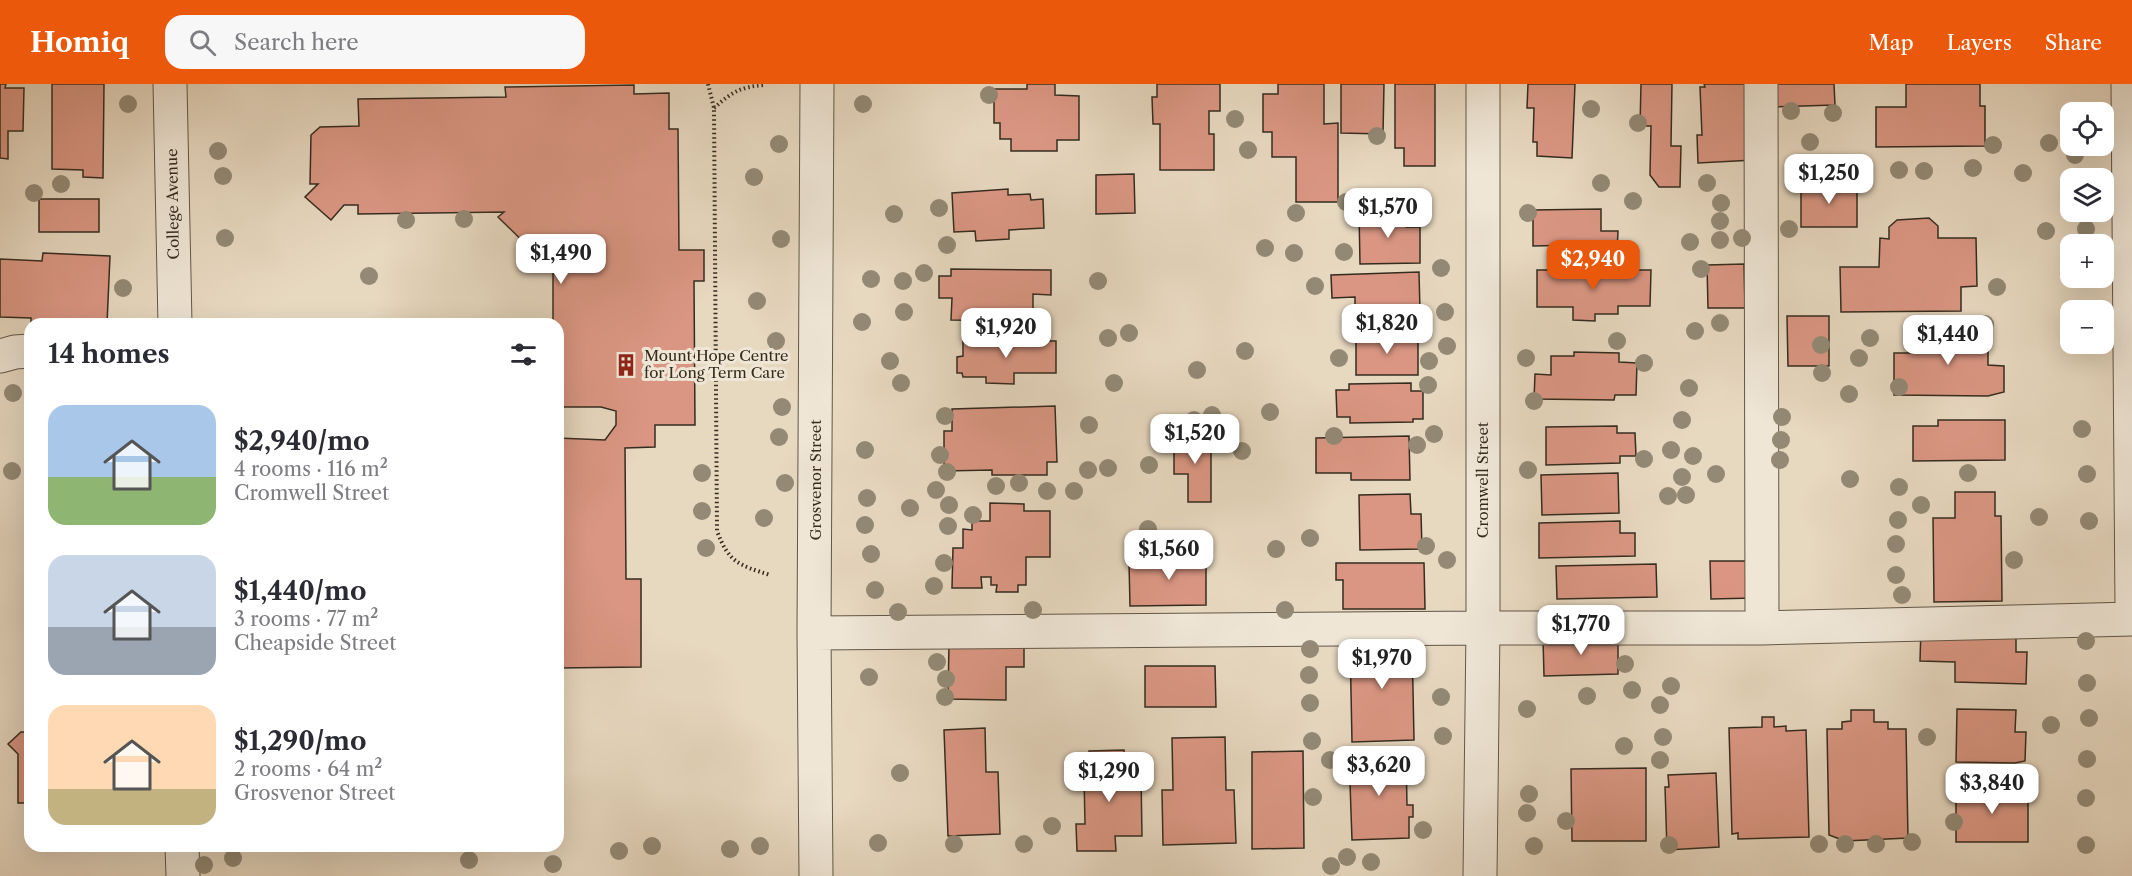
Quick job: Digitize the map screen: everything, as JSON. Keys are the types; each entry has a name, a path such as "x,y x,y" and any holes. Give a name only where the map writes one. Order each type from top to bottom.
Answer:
{"street":[{"name":"College Avenue","path":"170,84 175,318"},
{"name":"Grosvenor Street","path":"816,876 814,633 817,84"},
{"name":"Cromwell Street","path":"1480,876 1483,628 1483,84"},
{"path":"1761,84 1762,628"},
{"path":"2128,84 2132,609"},
{"path":"0,356 24,351"},
{"path":"814,633 1762,628 2132,619"},
{"path":"182,852 183,876"}],"path":[{"path":"708,84 714,108 717,531 732,560 747,568 770,575"},
{"path":"714,108 744,87 764,85"}],"building":[{"path":"0,84 6,84 5,88 24,88 23,131 8,131 8,159 0,158"},
{"path":"52,84 104,84 103,178 83,177 83,170 52,169"},
{"path":"1027,84 1055,84 1055,95 1079,96 1079,140 1057,140 1057,151 1011,151 1011,139 1000,139 1000,123 994,123 994,89 1027,89"},
{"path":"1157,84 1220,84 1220,111 1209,111 1209,134 1214,134 1214,170 1160,170 1160,124 1153,124 1152,97 1157,97"},
{"path":"1278,84 1324,84 1324,124 1338,123 1338,202 1296,202 1296,157 1272,157 1272,132 1263,132 1263,94 1278,94"},
{"path":"1341,84 1384,84 1383,134 1341,133"},
{"path":"1395,84 1435,84 1435,166 1404,166 1404,148 1395,148"},
{"path":"1528,84 1575,84 1572,158 1537,156 1537,142 1533,142 1534,108 1527,108"},
{"path":"1641,84 1672,84 1671,146 1681,146 1680,187 1659,187 1650,175 1651,126 1640,126"},
{"path":"1704,84 1750,84 1754,160 1698,163 1697,135 1702,135 1700,87 1705,87"},
{"path":"1773,84 1834,84 1835,105 1774,107"},
{"path":"1906,84 1980,84 1980,106 1985,106 1985,146 1876,147 1876,107 1906,107"},
{"name":"Mount Hope Centre for Long Term Care","path":"634,85 634,94 669,93 669,129 678,129 679,250 704,250 704,281 694,281 695,425 655,425 655,447 625,448 626,579 641,579 641,667 564,668 564,438 605,440 616,425 616,411 601,407 564,407 564,318 553,318 553,262 544,262 498,217 504,212 358,214 358,205 344,205 331,220 305,197 318,184 310,184 311,135 320,127 359,126 358,99 506,97 505,87"},
{"path":"1134,174 1135,213 1096,214 1096,175"},
{"path":"1801,184 1857,184 1857,227 1801,227"},
{"path":"1008,189 1008,195 1030,194 1031,200 1043,199 1044,228 1009,230 1009,239 976,241 975,231 954,232 952,193"},
{"path":"39,199 99,199 99,232 39,232"},
{"path":"1601,209 1601,231 1618,231 1617,252 1579,252 1579,245 1533,246 1533,210"},
{"path":"1405,211 1406,227 1420,227 1420,263 1360,264 1359,212"},
{"path":"1929,218 1938,226 1938,238 1976,238 1977,286 1961,287 1961,311 1841,312 1840,267 1879,267 1880,238 1889,239 1889,227 1897,220"},
{"path":"43,253 110,256 107,318 0,317 0,259 42,261"},
{"path":"1744,264 1745,308 1708,308 1707,265"},
{"path":"951,269 1051,270 1051,295 1033,294 1033,321 951,320 952,298 939,298 939,276 951,276"},
{"path":"1537,270 1651,270 1650,306 1618,306 1618,314 1595,314 1595,321 1573,320 1573,307 1537,307"},
{"path":"1419,272 1420,311 1355,314 1355,297 1332,298 1331,275"},
{"path":"1787,316 1829,316 1829,366 1788,366"},
{"path":"1934,329 1988,329 1988,365 2004,366 2004,392 1988,396 1894,395 1894,353 1913,353 1913,333 1934,333"},
{"path":"1356,335 1418,335 1418,375 1356,375"},
{"path":"963,340 1056,341 1056,373 1014,373 1014,384 986,383 986,377 963,377 962,373 957,373 957,357 963,356"},
{"path":"1574,352 1619,353 1619,362 1637,363 1636,395 1615,395 1614,400 1534,399 1535,374 1551,375 1551,356 1574,356"},
{"path":"1411,383 1411,391 1423,391 1423,419 1413,419 1413,422 1350,423 1350,417 1337,417 1336,390 1349,390 1349,384"},
{"path":"1055,406 1057,462 1047,462 1047,475 992,475 992,470 944,471 944,431 952,431 952,409"},
{"path":"1938,420 2005,420 2005,460 1913,461 1913,426 1938,426"},
{"path":"1617,426 1617,433 1635,433 1636,456 1620,456 1620,463 1546,465 1546,427"},
{"path":"1211,434 1211,502 1188,502 1188,474 1174,474 1174,435"},
{"path":"1409,436 1410,480 1351,480 1351,473 1316,473 1316,438"},
{"path":"1618,473 1619,513 1542,515 1541,475"},
{"path":"1955,492 1995,492 1995,516 2001,516 2002,601 1934,602 1933,518 1955,518"},
{"path":"1410,494 1411,514 1421,514 1422,549 1360,550 1359,495"},
{"path":"990,503 1024,504 1024,511 1050,511 1050,557 1026,557 1026,585 1018,585 1018,592 996,592 997,585 991,585 991,577 981,577 982,588 952,588 953,548 963,548 963,529 972,530 972,521 990,521"},
{"path":"1620,521 1620,533 1635,533 1635,556 1539,558 1539,523"},
{"path":"1206,554 1206,605 1130,606 1129,563 1155,562 1155,555"},
{"path":"1710,561 1755,561 1755,598 1711,599"},
{"path":"1336,563 1424,563 1425,609 1343,609 1343,580 1336,580"},
{"path":"1656,564 1657,597 1557,599 1556,566"},
{"path":"1921,628 2016,631 2016,652 2027,652 2026,684 1955,682 1955,662 1920,661"},
{"path":"1618,636 1618,674 1544,676 1543,638"},
{"path":"1412,639 1414,740 1352,742 1350,641"},
{"path":"949,642 1024,643 1024,667 1006,667 1006,700 948,699"},
{"path":"1145,666 1215,666 1216,707 1145,707"},
{"path":"1957,709 2016,710 2015,732 2026,732 2025,761 2015,763 1956,762"},
{"path":"1851,710 1874,710 1874,722 1888,722 1888,729 1906,729 1908,838 1845,841 1829,835 1827,729 1842,729 1842,722 1851,721"},
{"path":"1762,717 1774,717 1774,727 1786,726 1786,731 1806,730 1809,837 1738,839 1738,833 1732,834 1729,728 1762,727"},
{"path":"985,728 986,772 998,772 1000,834 948,836 944,730"},
{"path":"24,732 24,803 18,803 18,754 8,744"},
{"path":"1225,737 1226,790 1234,790 1236,843 1163,845 1162,790 1173,790 1172,738"},
{"path":"1124,750 1125,775 1141,775 1142,836 1115,836 1116,851 1077,851 1076,824 1085,824 1084,776 1090,776 1089,751"},
{"path":"1303,751 1304,848 1252,849 1252,752"},
{"path":"1406,753 1407,805 1413,805 1413,817 1409,817 1409,838 1352,840 1349,755"},
{"path":"1646,768 1646,841 1572,841 1571,769"},
{"path":"1716,773 1719,847 1667,850 1665,787 1669,787 1668,775"},
{"path":"1956,788 2028,788 2028,842 1956,842"}],"place":[{"name":"Mount Hope Centre for Long Term Care","path":"626,365"}]}
